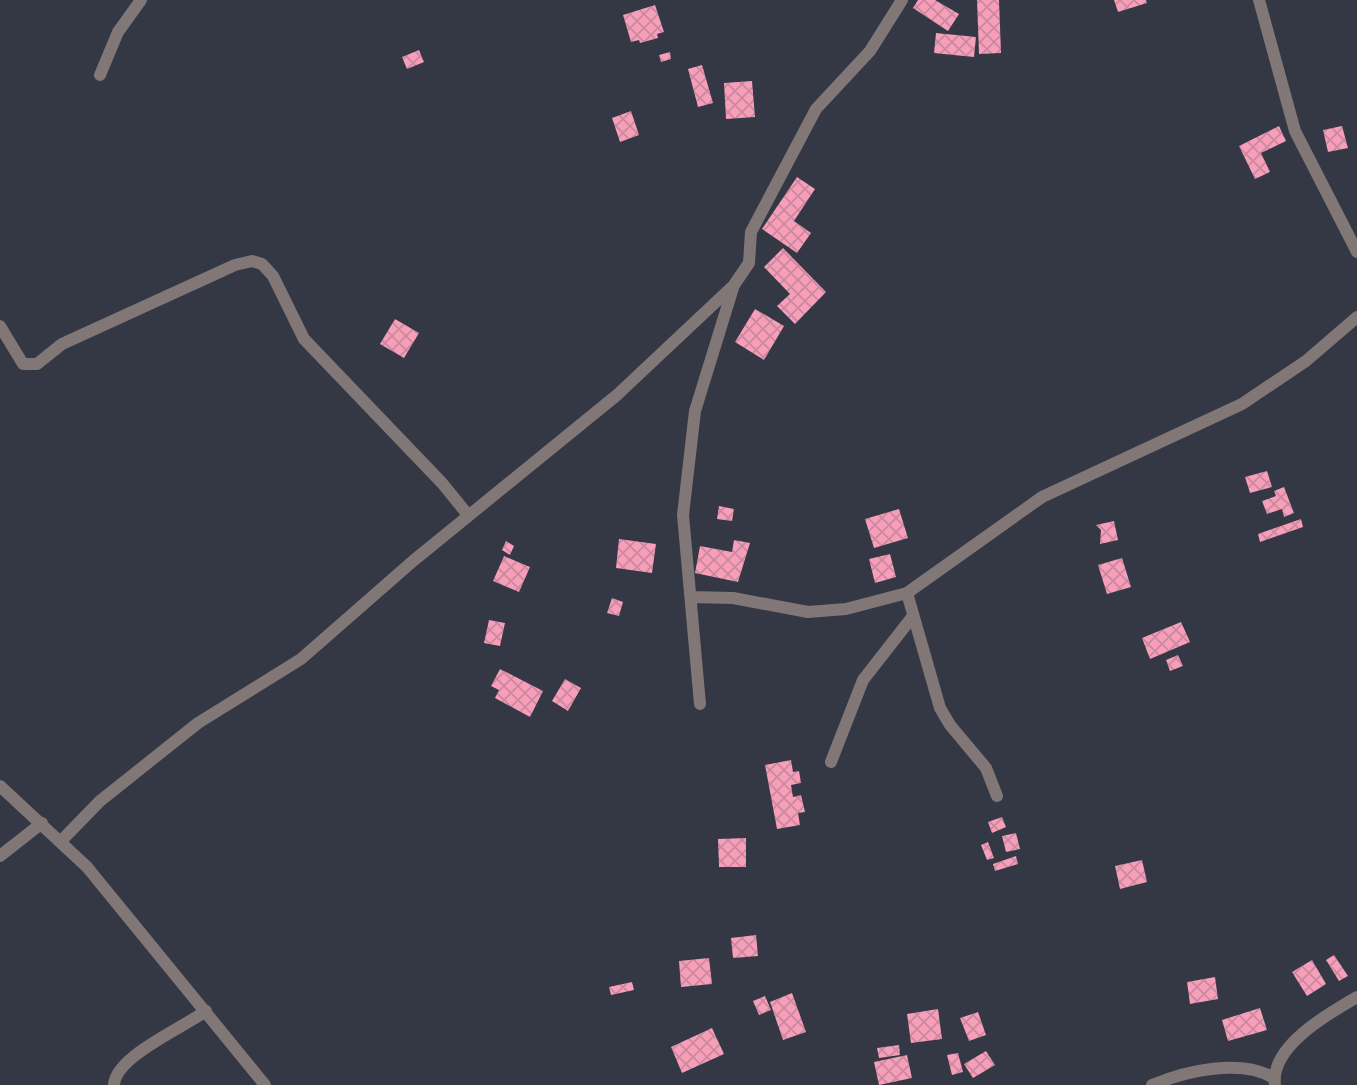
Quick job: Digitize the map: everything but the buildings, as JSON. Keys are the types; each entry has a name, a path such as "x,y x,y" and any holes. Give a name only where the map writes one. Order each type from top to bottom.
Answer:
{"street":[{"path":"100,75 118,32 141,0"},
{"path":"61,841 100,802 160,752 233,699 301,659 468,515 617,395 734,285 749,263 751,232 816,109 870,51 902,0"},
{"path":"1259,0 1295,131 1357,252"},
{"path":"0,326 23,364 37,364 62,344 235,265 252,261 262,264 274,276 304,339 442,483 468,515"},
{"path":"700,704 683,515 688,457 704,375 734,285"},
{"path":"691,597 733,598 808,612 846,609 907,593 1042,497 1242,404 1272,386 1357,317"},
{"path":"907,593 940,708 950,725 986,768 997,796"},
{"path":"831,762 863,680 914,616"},
{"path":"0,786 87,867 265,1085"},
{"path":"0,856 42,823"},
{"path":"1275,1082 1278,1061 1292,1044 1357,996"},
{"path":"114,1085 116,1072 135,1054 181,1029 206,1011"},
{"path":"1152,1085 1202,1072 1235,1068 1263,1071 1275,1082"}]}
